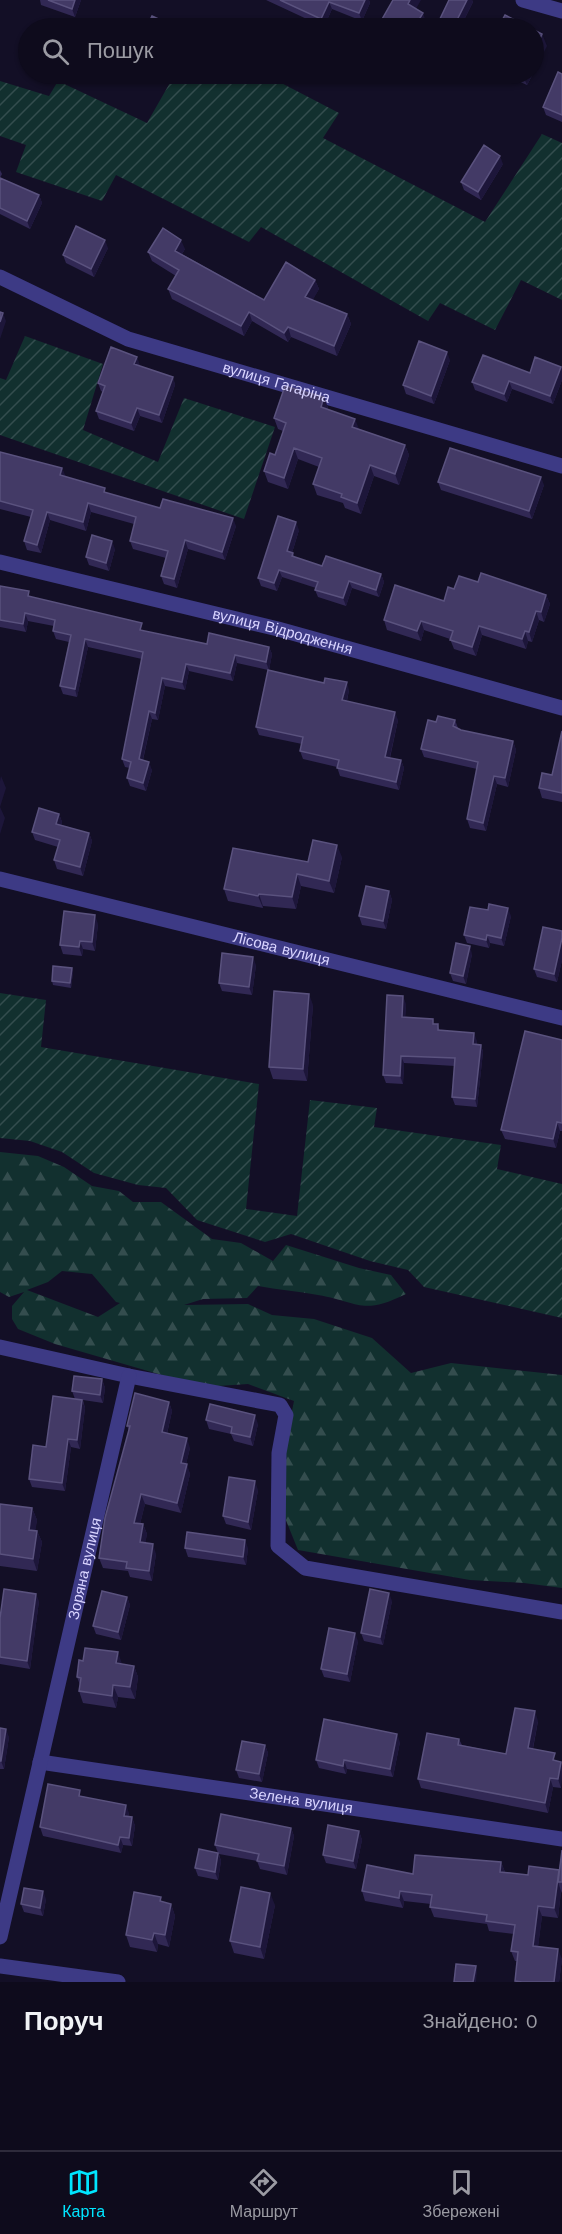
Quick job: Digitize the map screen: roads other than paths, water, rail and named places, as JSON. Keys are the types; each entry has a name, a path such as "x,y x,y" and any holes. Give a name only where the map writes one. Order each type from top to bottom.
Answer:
{"street":[{"path":"523,0 562,11"},
{"name":"вулиця Гагаріна","path":"0,277 128,339 562,466"},
{"name":"вулиця Відродження","path":"0,562 278,629 562,708"},
{"name":"Лісова вулиця","path":"0,879 562,1018"},
{"path":"0,1347 129,1376 280,1405 286,1415 279,1453 278,1546 305,1568 562,1612"},
{"name":"Зоряна вулиця","path":"0,1937 129,1376"},
{"name":"Зелена вулиця","path":"40,1762 562,1839"},
{"path":"7,1982 0,1964 118,1982"}]}
